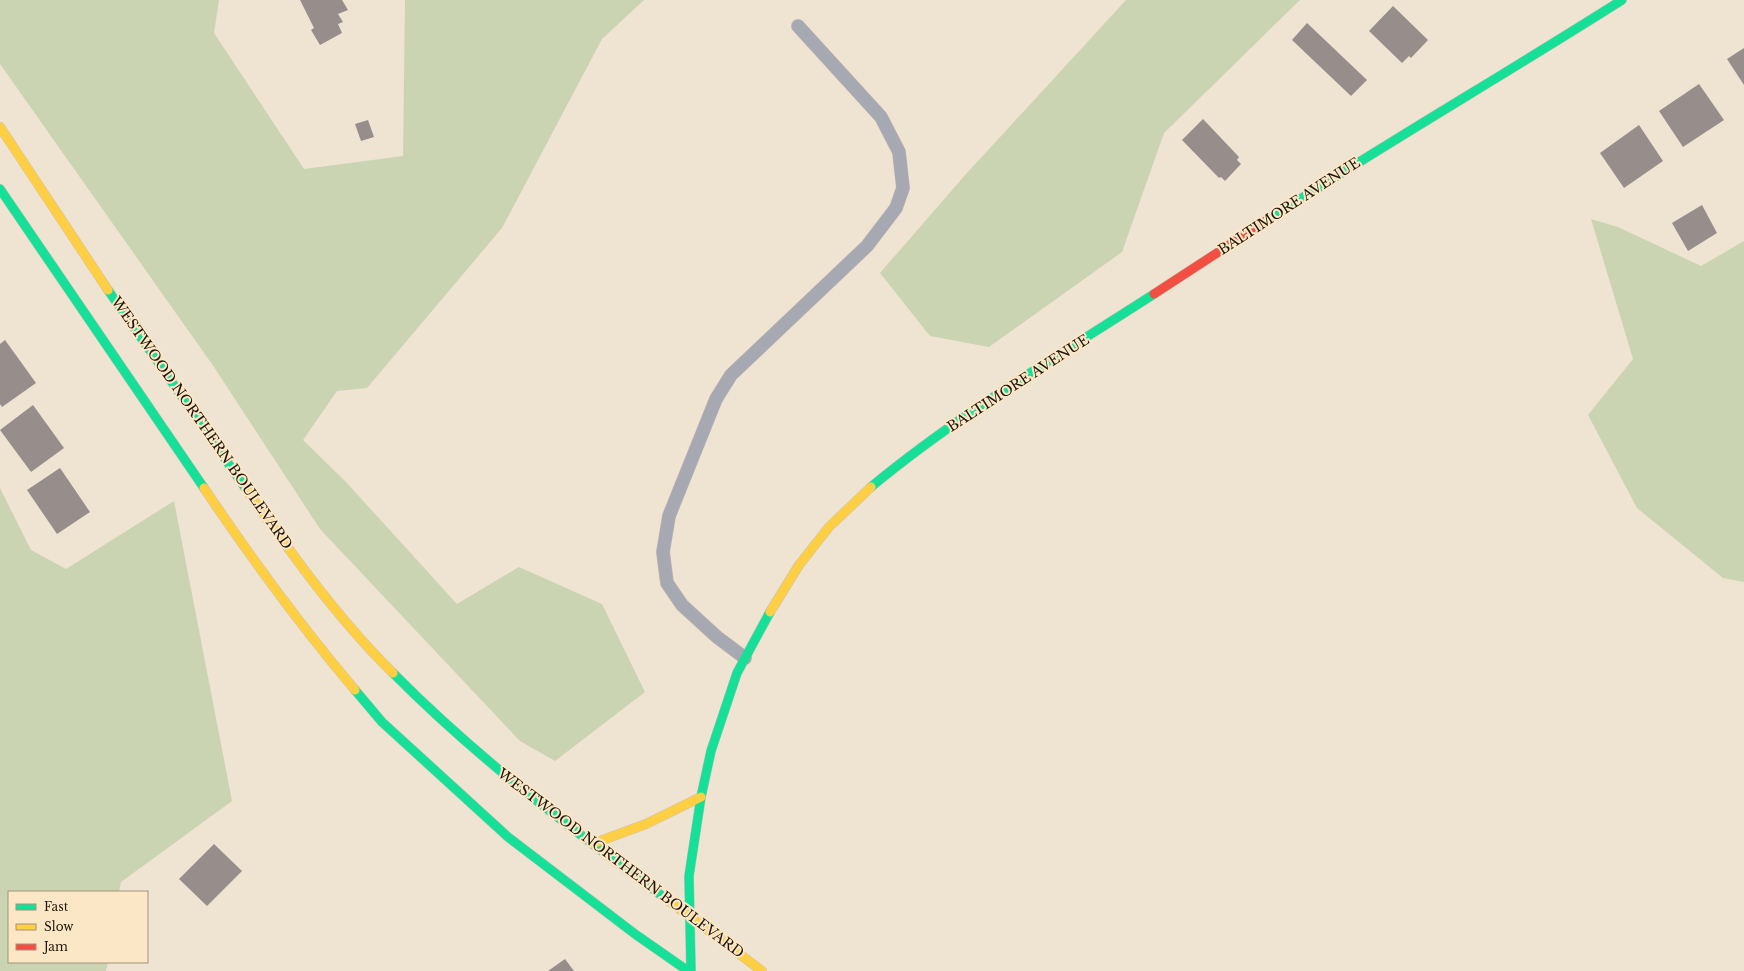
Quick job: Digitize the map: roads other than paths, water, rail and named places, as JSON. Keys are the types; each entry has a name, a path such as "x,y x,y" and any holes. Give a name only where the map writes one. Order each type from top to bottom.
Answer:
{"main road":[{"name":"BALTIMORE AVENUE","path":"690,971 689,876 701,797 711,751 737,674 745,658 768,615 795,571 829,527 872,486 919,449 964,417 1336,175 1532,58 1622,0"},
{"name":"WESTWOOD NORTHERN BOULEVARD","path":"0,127 209,438 337,612 409,690 486,760 592,844 762,971"},
{"path":"0,189 237,537 314,640 382,722 508,837 635,934 690,971"},
{"path":"592,844 646,824 701,797"}],"lane":[{"path":"745,658 717,637 682,605 667,583 664,552 669,516 716,399 731,375 868,246 896,208 903,188 899,152 881,117 798,26"}]}
